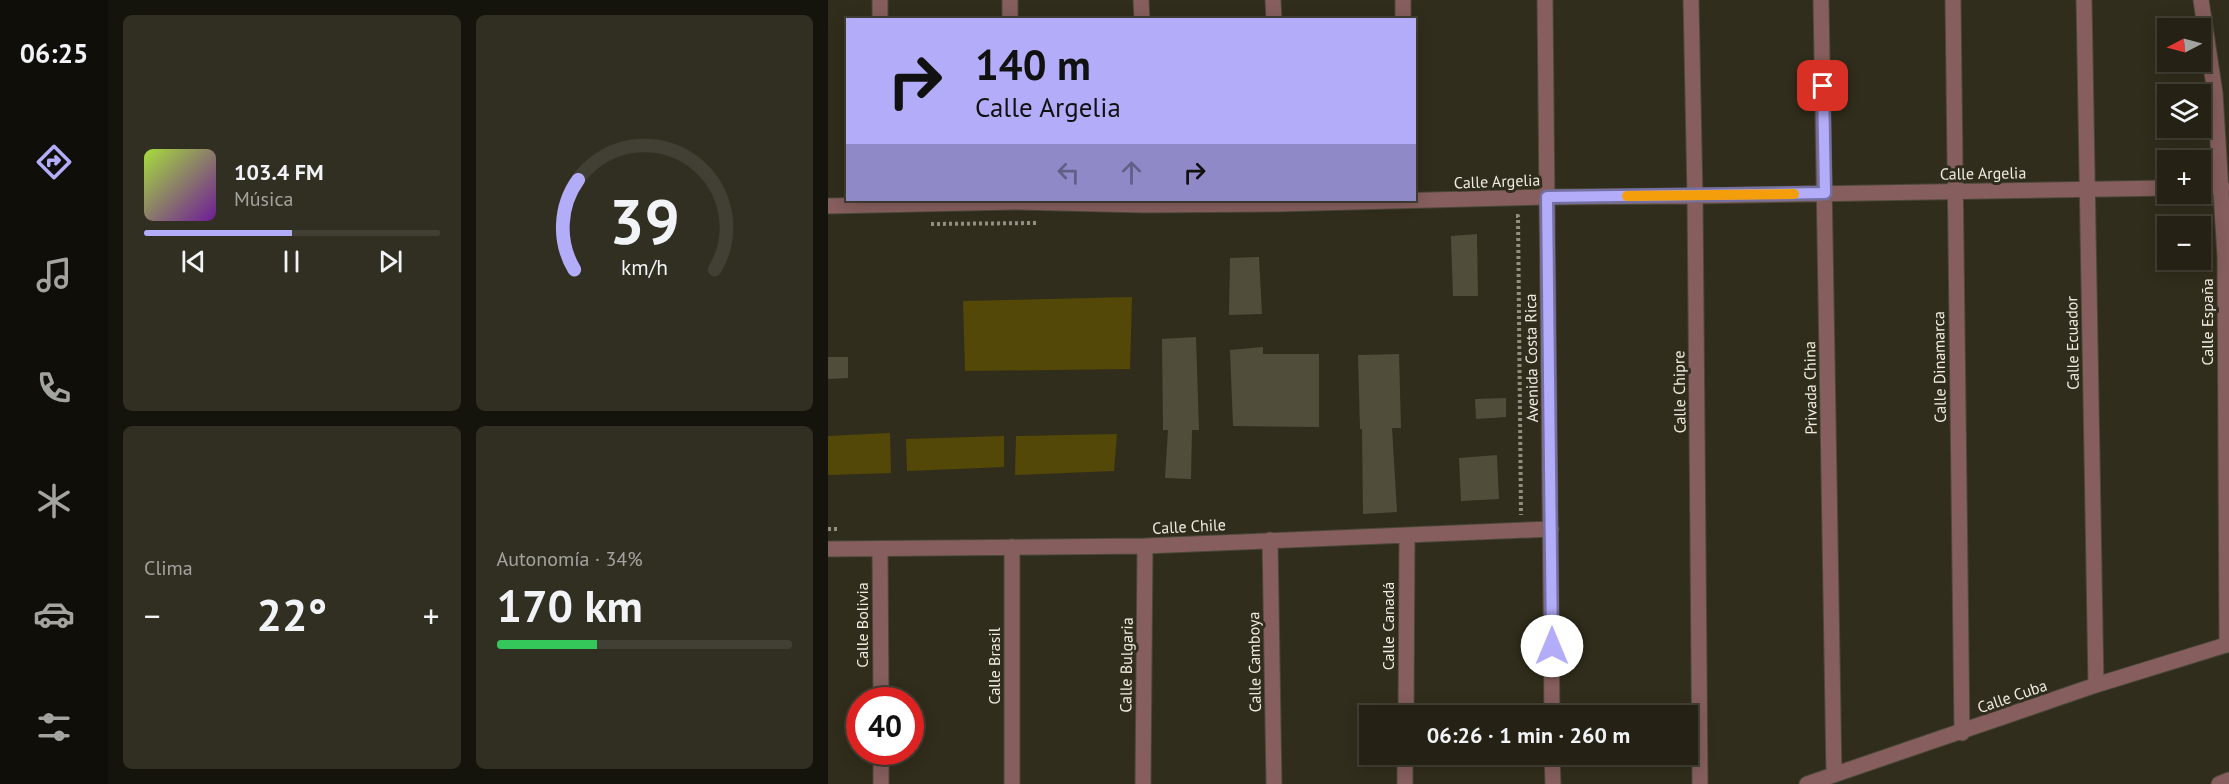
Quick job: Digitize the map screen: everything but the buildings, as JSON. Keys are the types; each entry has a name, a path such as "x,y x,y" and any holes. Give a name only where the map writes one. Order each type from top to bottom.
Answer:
{"street":[{"path":"880,0 880,18"},
{"path":"1010,0 1010,18"},
{"path":"1141,0 1142,18"},
{"path":"1273,0 1274,18"},
{"path":"1403,0 1403,18"},
{"name":"Avenida Costa Rica","path":"1545,0 1552,705"},
{"name":"Calle Chipre","path":"1691,0 1700,784"},
{"name":"Privada China","path":"1821,0 1834,775"},
{"name":"Calle Dinamarca","path":"1953,0 1962,733"},
{"name":"Calle Ecuador","path":"2084,0 2096,685"},
{"name":"Calle España","path":"2201,0 2215,93 2227,258 2228,644"},
{"path":"2211,187 2222,187"},
{"name":"Calle Argelia","path":"1416,201 2157,188"},
{"name":"Calle Argelia","path":"828,206 1014,201 1406,201"},
{"name":"Calle Chile","path":"828,549 1145,546 1551,530"},
{"name":"Calle Canadá","path":"1406,705 1407,537"},
{"name":"Calle Camboya","path":"1270,540 1274,784"},
{"name":"Calle Bulgaria","path":"1143,784 1145,546"},
{"name":"Calle Brasil","path":"1011,784 1012,547"},
{"name":"Calle Bolivia","path":"880,550 881,687"},
{"name":"Calle Cuba","path":"1807,784 1962,733 2096,685 2228,644"},
{"path":"881,765 881,784"},
{"path":"1405,765 1405,784"},
{"path":"1552,765 1553,784"},
{"path":"2219,784 2229,780"}],"path":[{"path":"1506,216 1518,216 1521,519"},
{"path":"924,224 1043,223"},
{"path":"828,529 840,529"}],"shaded area":[{"path":"1132,297 1130,369 965,371 963,301"},
{"path":"890,433 891,473 828,475 828,436"},
{"path":"1117,434 1114,471 1015,475 1016,436"},
{"path":"1004,436 1004,467 907,471 906,439"}],"slow traffic":[{"path":"1627,196 1794,194"}],"route":[{"path":"1552,646 1547,197 1825,193 1823,86"}]}
